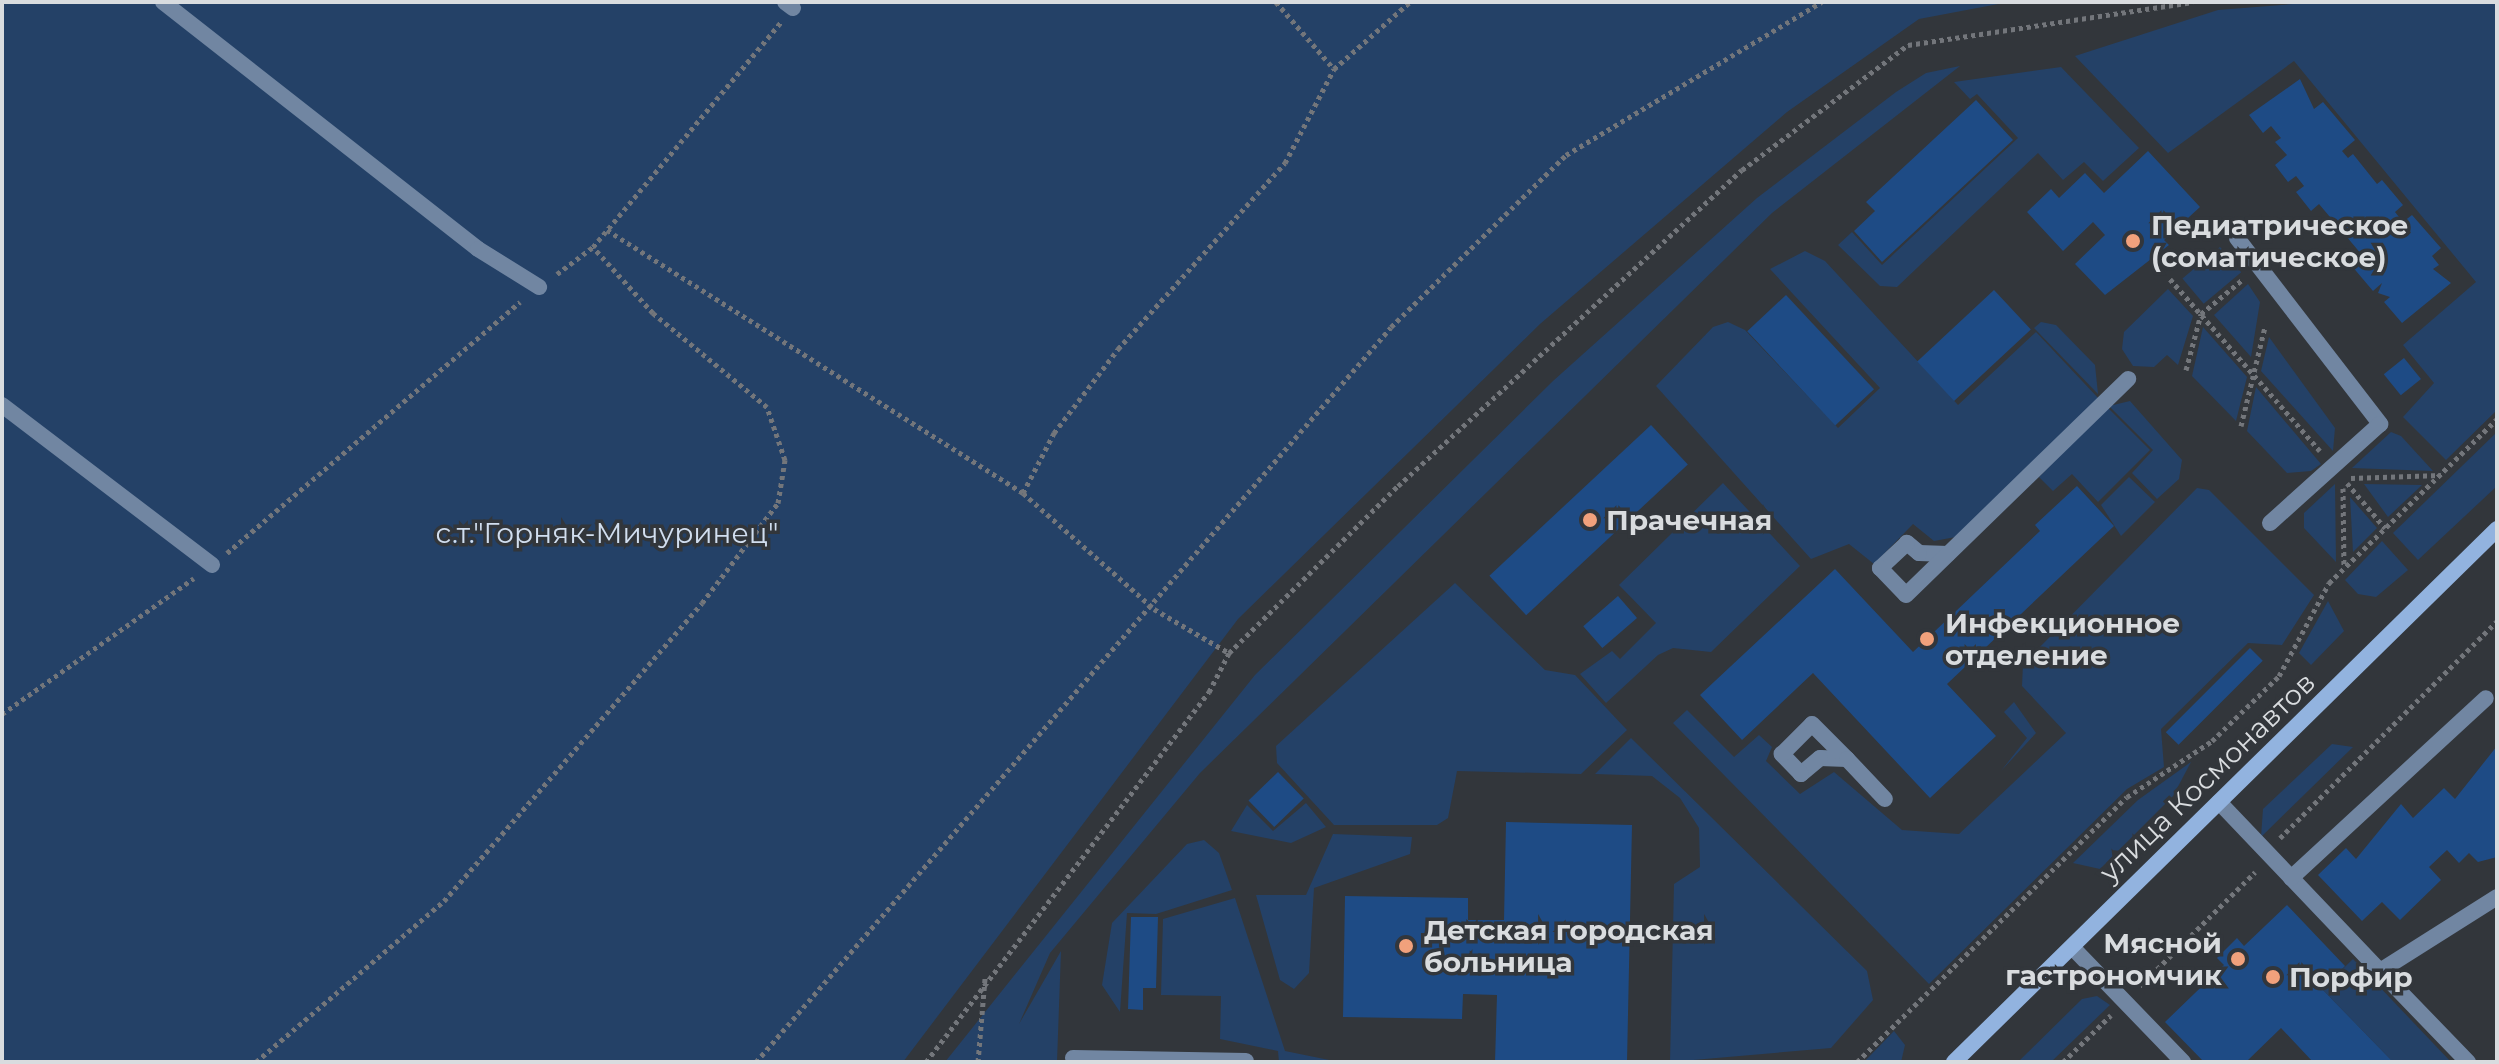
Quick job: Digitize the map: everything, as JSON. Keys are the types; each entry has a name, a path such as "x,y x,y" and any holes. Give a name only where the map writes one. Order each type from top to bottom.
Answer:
{"main road":[{"name":"улица Космонавтов","path":"1954,1062 2497,529"}],"lane":[{"path":"163,2 478,249 539,287"},
{"path":"2237,238 2380,424 2338,473 2270,523"},
{"path":"1948,554 2128,379"},
{"path":"2,405 212,565"},
{"path":"2291,878 2486,698"},
{"path":"1847,759 1885,799"},
{"path":"2219,802 2468,1062"},
{"path":"2380,971 2497,897"},
{"path":"2072,947 2183,1062"},
{"path":"1073,1058 1246,1061"}],"path":[{"path":"1276,2 1334,69"},
{"path":"1023,493 1054,433 1118,349 1285,163 1334,69 1410,2"},
{"path":"756,1062 1154,609 1391,327 1566,155 1822,2"},
{"path":"926,1062 985,977 1209,692 1229,653 1398,486 1742,170 1908,45 2193,2"},
{"path":"2,714 212,565 539,287 593,247 789,5"},
{"path":"607,230 1023,493 1154,609 1229,653"},
{"path":"256,1062 444,901 702,603 778,503 785,460 767,407 653,313 593,247"},
{"path":"2186,370 2201,314 2259,266"},
{"path":"2170,279 2385,528"},
{"path":"2241,426 2265,327"},
{"path":"1857,1062 2127,797 2212,741 2279,676 2309,613 2344,567 2497,419"},
{"path":"2338,473 2442,475"},
{"path":"2338,473 2344,567"},
{"path":"978,1062 985,977"}],"green space":[{"name":"с.т.\"Горняк-Мичуринец\"","path":"2,2 2009,2 1919,19 1787,112 1540,324 1238,619 903,1062 2,1062"},
{"path":"2318,2 2497,2 2497,410 2446,460 2403,417 2434,383 2403,345 2476,282 2294,61 2168,153 2075,56 2218,10"},
{"path":"1960,66 1772,213 1200,773 1050,953 1019,1024 1061,951 1057,1062 945,1062 1255,675 1553,381 1757,198 1896,92 1926,73"},
{"path":"2061,67 2139,148 2103,181 2084,162 2063,180 2038,153 1897,287 1880,286 1838,245 1852,232 1882,265 2018,138 1977,94 1970,99 1954,82"},
{"path":"2220,247 2241,272 2204,304 2182,278"},
{"path":"1805,251 1825,261 1958,405 2036,332 2099,399 1961,536 1934,541 1913,524 1874,564 1849,544 1811,559 1656,386 1713,327 1728,322 1745,330 1838,428 1880,388 1770,269"},
{"path":"2248,284 2260,302 2251,357 2214,315"},
{"path":"2168,289 2193,316 2178,365 2167,355 2154,367 2133,366 2122,349 2124,332"},
{"path":"2041,322 2056,325 2095,365 2098,394 2034,328"},
{"path":"2203,327 2247,377 2236,421 2192,376"},
{"path":"2269,337 2335,428 2333,451 2261,371"},
{"path":"2256,387 2321,464 2311,471 2287,473 2247,431"},
{"path":"2130,401 2182,460 2179,479 2157,499 2132,473 2153,450 2109,406"},
{"path":"2107,407 2150,450 2098,502 2072,474 2053,491 2039,477"},
{"path":"2391,432 2401,436 2433,471 2352,468"},
{"path":"2497,432 2497,486 2418,560 2393,533"},
{"path":"2129,477 2155,502 2121,536 2101,505"},
{"path":"1723,483 1800,566 1711,652 1673,648 1658,655 1606,703 1580,674 1612,651 1620,659 1656,623 1619,585"},
{"path":"2335,484 2336,562 2304,528 2304,513"},
{"path":"2364,484 2422,485 2388,517"},
{"path":"2197,488 2209,490 2314,595 2282,645 2248,643 2161,729 2164,767 2127,789 1929,984 1673,723 1687,710 1734,757 1759,735 1772,747 1766,761 1800,794 1834,772 1902,830 1959,834 2066,733 2022,686 2023,664"},
{"path":"2350,497 2377,528 2353,552"},
{"path":"2382,541 2408,570 2376,597 2358,594 2345,580"},
{"path":"1455,583 1545,670 1575,675 1627,730 1581,774 1457,771 1448,818 1437,825 1334,825 1277,763 1276,746"},
{"path":"2328,601 2344,631 2311,665 2299,653"},
{"path":"2014,702 2036,733 2001,771 2027,738 2004,712"},
{"path":"1631,738 1867,971 1873,1000 1831,1048 1670,1062 1674,884 1700,867 1699,828 1680,798 1652,776 1595,774"},
{"path":"2332,744 2353,747 2261,837 2263,809"},
{"path":"2191,762 2173,796 2100,869 2073,863 2138,800"},
{"path":"1306,803 1326,827 1291,843 1231,831 1247,805 1273,831"},
{"path":"1333,834 1412,837 1410,854 1314,888 1309,973 1294,989 1280,980 1256,895 1306,895"},
{"path":"1204,840 1219,853 1232,890 1156,914 1127,913 1120,1012 1102,985 1112,923 1187,844"},
{"path":"1235,898 1285,1051 1339,1062 1279,1062 1278,1051 1220,1039 1221,996 1161,995 1163,919"},
{"path":"2353,959 2451,1062 2393,1062 2322,989"},
{"path":"2097,996 2110,1005 2051,1062 2018,1062 2082,999"},
{"path":"1894,1031 1905,1045 1901,1062 1864,1062"}],"building":[{"path":"2300,79 2314,109 2323,102 2355,140 2342,151 2348,158 2353,154 2377,184 2382,180 2403,205 2395,212 2403,222 2412,215 2441,248 2432,256 2439,265 2433,269 2451,283 2402,323 2384,302 2390,297 2378,293 2382,283 2373,291 2351,265 2362,255 2319,204 2311,211 2296,192 2304,186 2296,176 2288,182 2275,165 2287,155 2275,142 2281,138 2271,126 2263,133 2249,115"},
{"path":"1976,100 2013,140 1882,262 1854,231 1875,211 1866,202"},
{"path":"2148,151 2200,207 2164,240 2169,245 2105,295 2075,264 2105,235 2093,222 2063,251 2027,212 2051,189 2059,198 2085,173 2104,193"},
{"path":"1994,290 2031,329 1954,401 1917,362"},
{"path":"1786,295 1874,389 1835,425 1747,331"},
{"path":"2404,358 2421,379 2401,395 2384,374"},
{"name":"Прачечная","path":"1651,425 1688,464 1526,615 1489,576"},
{"path":"2077,486 2114,526 1947,684 1996,736 1930,798 1813,673 1742,740 1700,695 1835,569 1913,652 2040,531 2035,525"},
{"path":"1618,596 1637,618 1602,648 1583,626"},
{"path":"2250,648 2263,661 2179,745 2166,732"},
{"path":"2497,746 2497,857 2478,862 2469,853 2459,863 2447,850 2429,867 2441,880 2400,920 2382,902 2362,921 2318,875 2346,848 2356,859 2401,804 2413,818 2444,788 2455,799"},
{"path":"1278,772 1304,799 1274,827 1249,800"},
{"path":"1506,822 1632,825 1627,1062 1495,1062 1497,995 1463,994 1462,1019 1343,1017 1345,896 1468,898 1468,920 1504,920"},
{"name":"Порфир","path":"2287,905 2345,966 2322,989 2393,1062 2313,1062 2281,1028 2246,1062 2204,1062 2165,1022 2224,965 2217,958 2237,938 2244,946"},
{"path":"1131,917 1158,917 1156,988 1143,988 1143,1010 1128,1009"}],"place":[{"name":"Педиатрическое (соматическое)","path":"2133,241"},
{"name":"Прачечная","path":"1590,520"},
{"name":"Инфекционное отделение","path":"1927,639"},
{"name":"Детская городская больница","path":"1406,946"},
{"name":"Мясной гастрономчик","path":"2238,959"},
{"name":"Порфир","path":"2273,977"}]}
